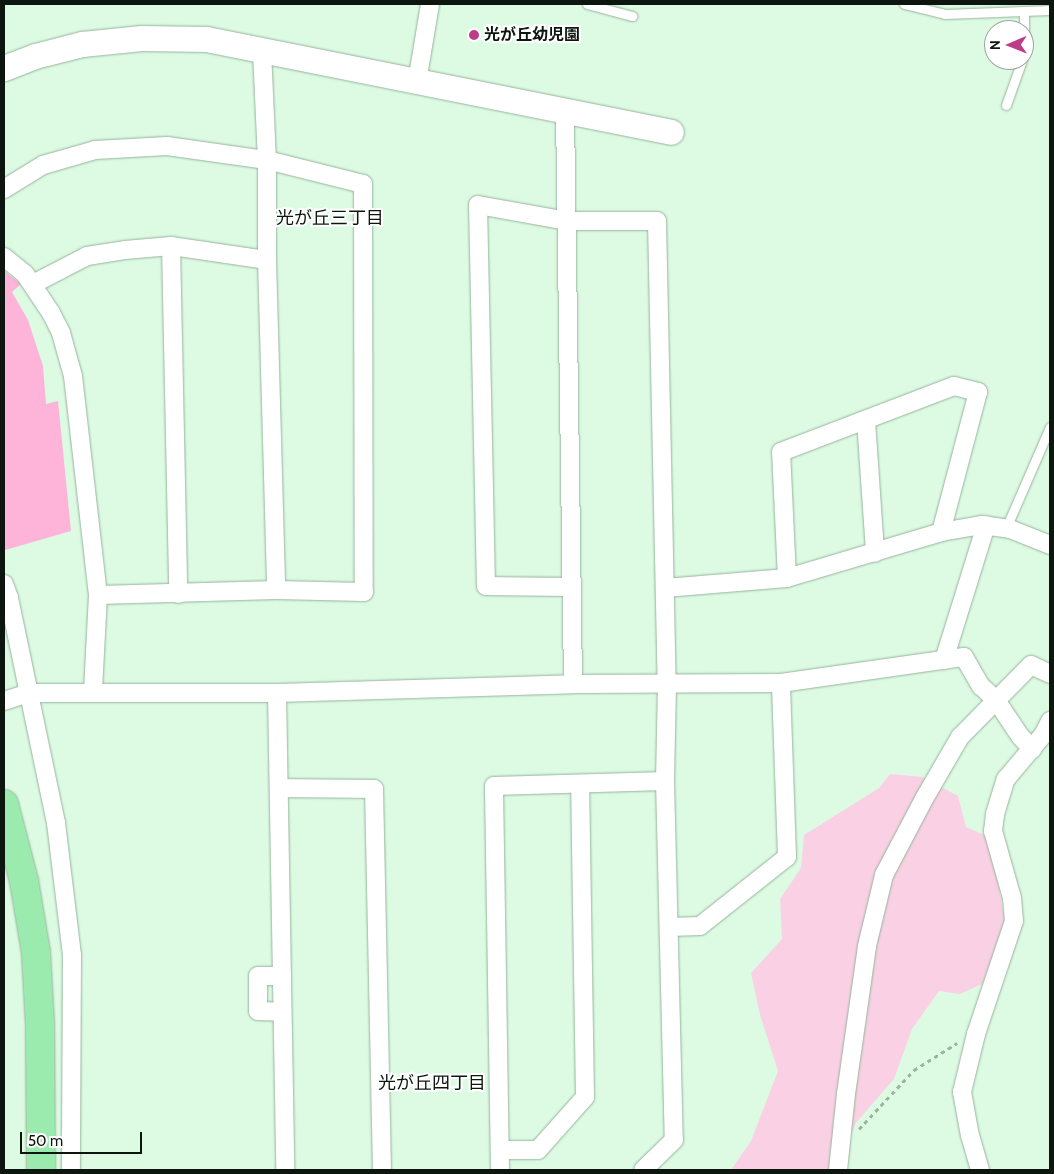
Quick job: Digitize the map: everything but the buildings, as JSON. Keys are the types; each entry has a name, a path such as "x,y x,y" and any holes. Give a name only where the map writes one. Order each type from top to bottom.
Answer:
{"highway":[{"path":"4,804 24,881 36,953 40,1024 41,1170"}],"street":[{"path":"417,82 430,4"},
{"path":"4,68 35,56 82,44 142,38 206,39 671,132"},
{"path":"262,51 267,160 267,260 276,590"},
{"path":"565,111 573,684"},
{"path":"4,189 43,165 95,150 167,146 267,160 363,184 364,592 276,590 98,595"},
{"path":"571,587 486,586 478,204 567,221 657,221 667,685 665,782 674,1140 643,1170"},
{"path":"33,284 87,256 172,246 267,260"},
{"path":"172,246 178,594"},
{"path":"4,257 25,274 33,284 61,333 72,376 98,595 93,692"},
{"path":"787,578 781,452 954,386 978,392 941,532"},
{"path":"866,420 875,553"},
{"path":"665,588 787,578 941,532 986,525 1006,528 1050,545"},
{"path":"944,660 986,525"},
{"path":"4,584 9,598 56,823 72,955 71,1170"},
{"path":"4,700 28,693 277,693 573,684 781,683 964,657 981,686 996,700 1020,736 1032,749"},
{"path":"838,1170 846,1094 867,946 884,874 960,737 1031,665 1050,674"},
{"path":"670,927 700,926 787,857 781,683"},
{"path":"277,693 285,1170"},
{"path":"980,1170 970,1136 962,1092 976,1034 1014,921 1012,898 993,831 995,814 1006,779 1032,749 1050,721"},
{"path":"500,1170 494,786 665,782"},
{"path":"500,1150 538,1150 585,1097 580,784"},
{"path":"279,788 374,789 382,1170"},
{"path":"282,976 258,976 258,1011 282,1012"}],"lane":[{"path":"587,4 632,16"},
{"path":"904,4 945,14 1050,10"},
{"path":"1024,11 1024,20"},
{"path":"1006,105 1018,70"},
{"path":"1006,528 1050,427"}],"path":[{"path":"859,1130 914,1070 943,1050 976,1034"}],"shaded area":[{"path":"4,271 21,284 12,292 28,320 43,366 46,404 58,401 71,531 5,550"},
{"path":"890,774 923,777 958,796 966,827 989,837 1006,926 982,984 960,994 939,991 912,1029 894,1079 856,1123 835,1170 731,1170 751,1141 778,1071 760,1015 751,973 782,939 780,899 801,868 804,835 879,788"}],"place":[{"name":"光が丘幼児園","path":"474,35"}],"district":[{"name":"光が丘三丁目","path":"330,218"},
{"name":"光が丘四丁目","path":"432,1083"}]}
